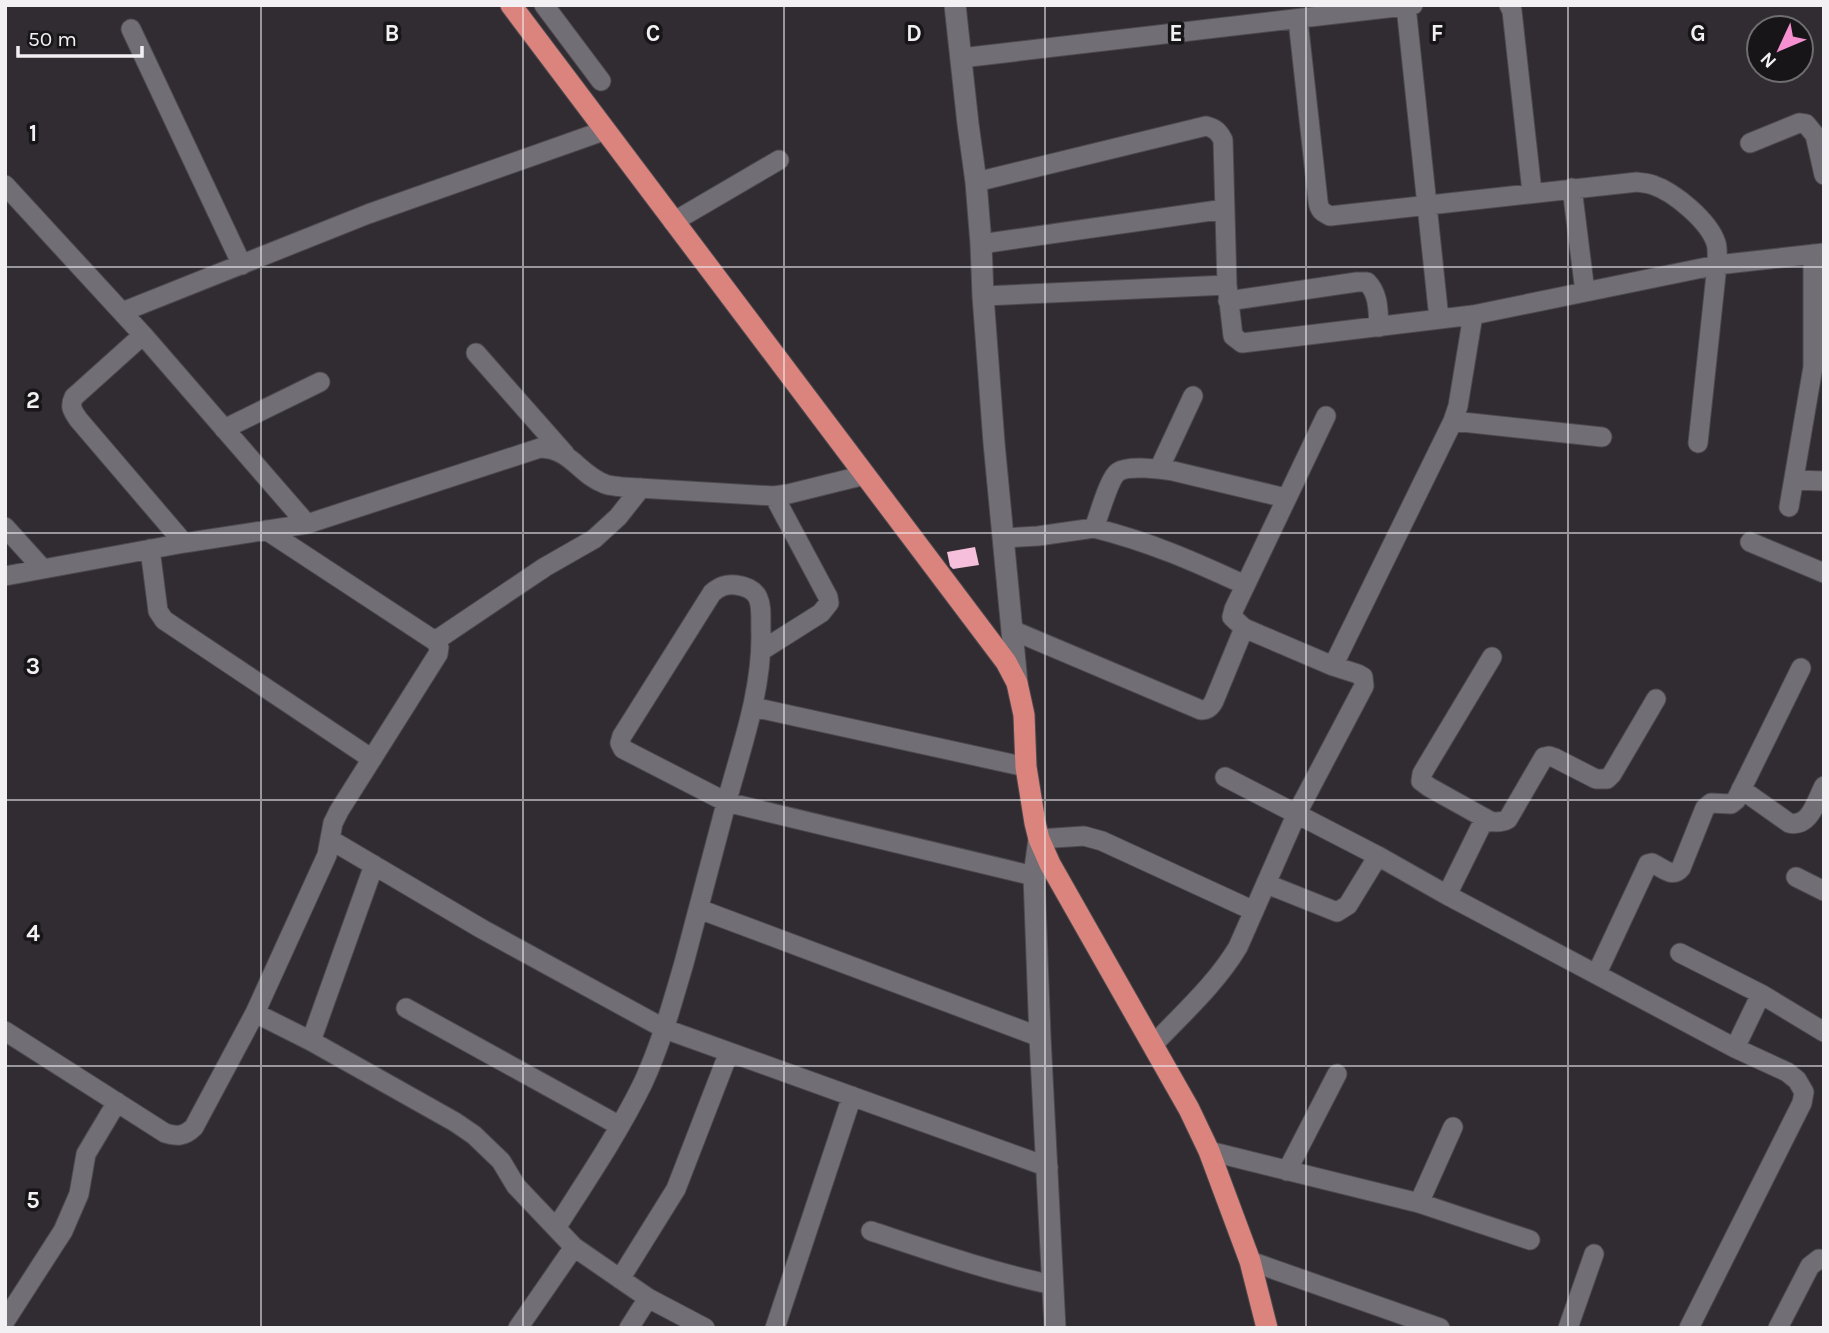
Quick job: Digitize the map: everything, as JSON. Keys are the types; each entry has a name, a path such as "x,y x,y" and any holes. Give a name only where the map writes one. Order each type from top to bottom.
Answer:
{"highway":[{"path":"511,5 995,647 1017,683 1024,715 1026,768 1039,839 1050,864 1189,1109 1209,1151 1250,1261 1267,1328"}],"street":[{"path":"544,5 601,81"},
{"path":"955,5 976,182 982,296 1017,683"},
{"path":"1509,5 1512,11 1532,192"},
{"path":"961,58 1410,6 1439,319"},
{"path":"1298,20 1319,208 1330,216 1637,182 1652,184 1666,191 1689,209 1710,232 1717,245 1698,443"},
{"path":"131,29 242,265"},
{"path":"1750,144 1799,123 1806,124 1815,135 1824,175"},
{"path":"976,182 1206,126 1213,128 1223,140 1228,293 1233,336 1242,343 1473,315 1717,265 1818,253 1813,367 1789,507"},
{"path":"122,312 368,215 607,130"},
{"path":"673,222 779,160"},
{"path":"5,185 143,335 307,524"},
{"path":"1572,188 1585,292"},
{"path":"981,243 1225,209"},
{"path":"982,296 1228,293 1367,282 1376,296 1379,327"},
{"path":"1333,666 1453,421 1458,406 1473,315"},
{"path":"143,335 74,397 71,409 184,543"},
{"path":"476,353 566,455 606,485 774,496 865,475"},
{"path":"224,429 320,382"},
{"path":"1159,469 1193,396"},
{"path":"1153,1045 1230,962 1297,813 1364,685 1363,677 1358,674 1244,628 1232,617 1326,416"},
{"path":"1453,421 1602,437"},
{"path":"5,576 184,543 307,524 540,449 552,449 566,455"},
{"path":"1094,528 1113,478 1121,470 1127,469 1159,469 1286,498"},
{"path":"1794,480 1824,481"},
{"path":"435,640 545,567 594,539 618,517 641,488"},
{"path":"761,650 821,613 829,603 774,496"},
{"path":"5,527 43,569"},
{"path":"1003,538 1094,528 1157,546 1245,585"},
{"path":"5,1031 165,1133 182,1136 194,1127 254,1013 327,855 333,823 339,811 438,654 439,647 435,640 266,530"},
{"path":"1750,542 1824,573"},
{"path":"150,549 158,611 164,620 373,759"},
{"path":"555,1228 620,1126 643,1082 665,1029 699,909 726,802 752,707 761,650 758,595 748,587 724,585 717,588 622,736 620,743 623,749 726,802 1034,876"},
{"path":"1012,630 1201,710 1207,710 1214,701 1244,628"},
{"path":"1492,657 1426,767 1421,780 1490,821 1498,823 1508,819 1544,757 1555,758 1596,779 1607,779 1656,699"},
{"path":"1597,974 1648,864 1678,872 1705,808 1711,803 1731,804 1736,800 1801,668"},
{"path":"752,707 1026,768"},
{"path":"1225,777 1735,1048 1787,1072 1797,1080 1804,1092 1802,1103 1689,1328"},
{"path":"1741,789 1797,825 1810,815 1824,786"},
{"path":"1447,895 1479,829 1482,824 1490,821"},
{"path":"1055,1328 1034,876 1039,839 1084,836 1102,841 1254,911"},
{"path":"331,840 482,929 665,1029 1048,1167"},
{"path":"1267,884 1337,912 1348,905 1378,856"},
{"path":"312,1041 374,865"},
{"path":"1796,877 1824,891"},
{"path":"699,909 1041,1037"},
{"path":"1680,953 1761,994 1824,1032"},
{"path":"1735,1048 1761,994"},
{"path":"406,1008 620,1126"},
{"path":"254,1013 312,1041 474,1135 501,1161 516,1186 574,1247 648,1298 705,1328"},
{"path":"620,1279 676,1189 729,1052"},
{"path":"1287,1171 1337,1074"},
{"path":"775,1328 852,1096"},
{"path":"5,1321 63,1231 79,1194 86,1154 117,1102"},
{"path":"1419,1203 1452,1127"},
{"path":"1209,1151 1419,1203 1530,1240"},
{"path":"871,1231 1010,1276 1053,1285"},
{"path":"518,1328 574,1247"},
{"path":"1569,1328 1594,1254"},
{"path":"1778,1328 1810,1266 1819,1259 1824,1261"},
{"path":"1250,1261 1440,1328"},
{"path":"629,1328 648,1298"}],"building":[{"path":"975,547 979,565 953,569 950,566 947,552"}]}
